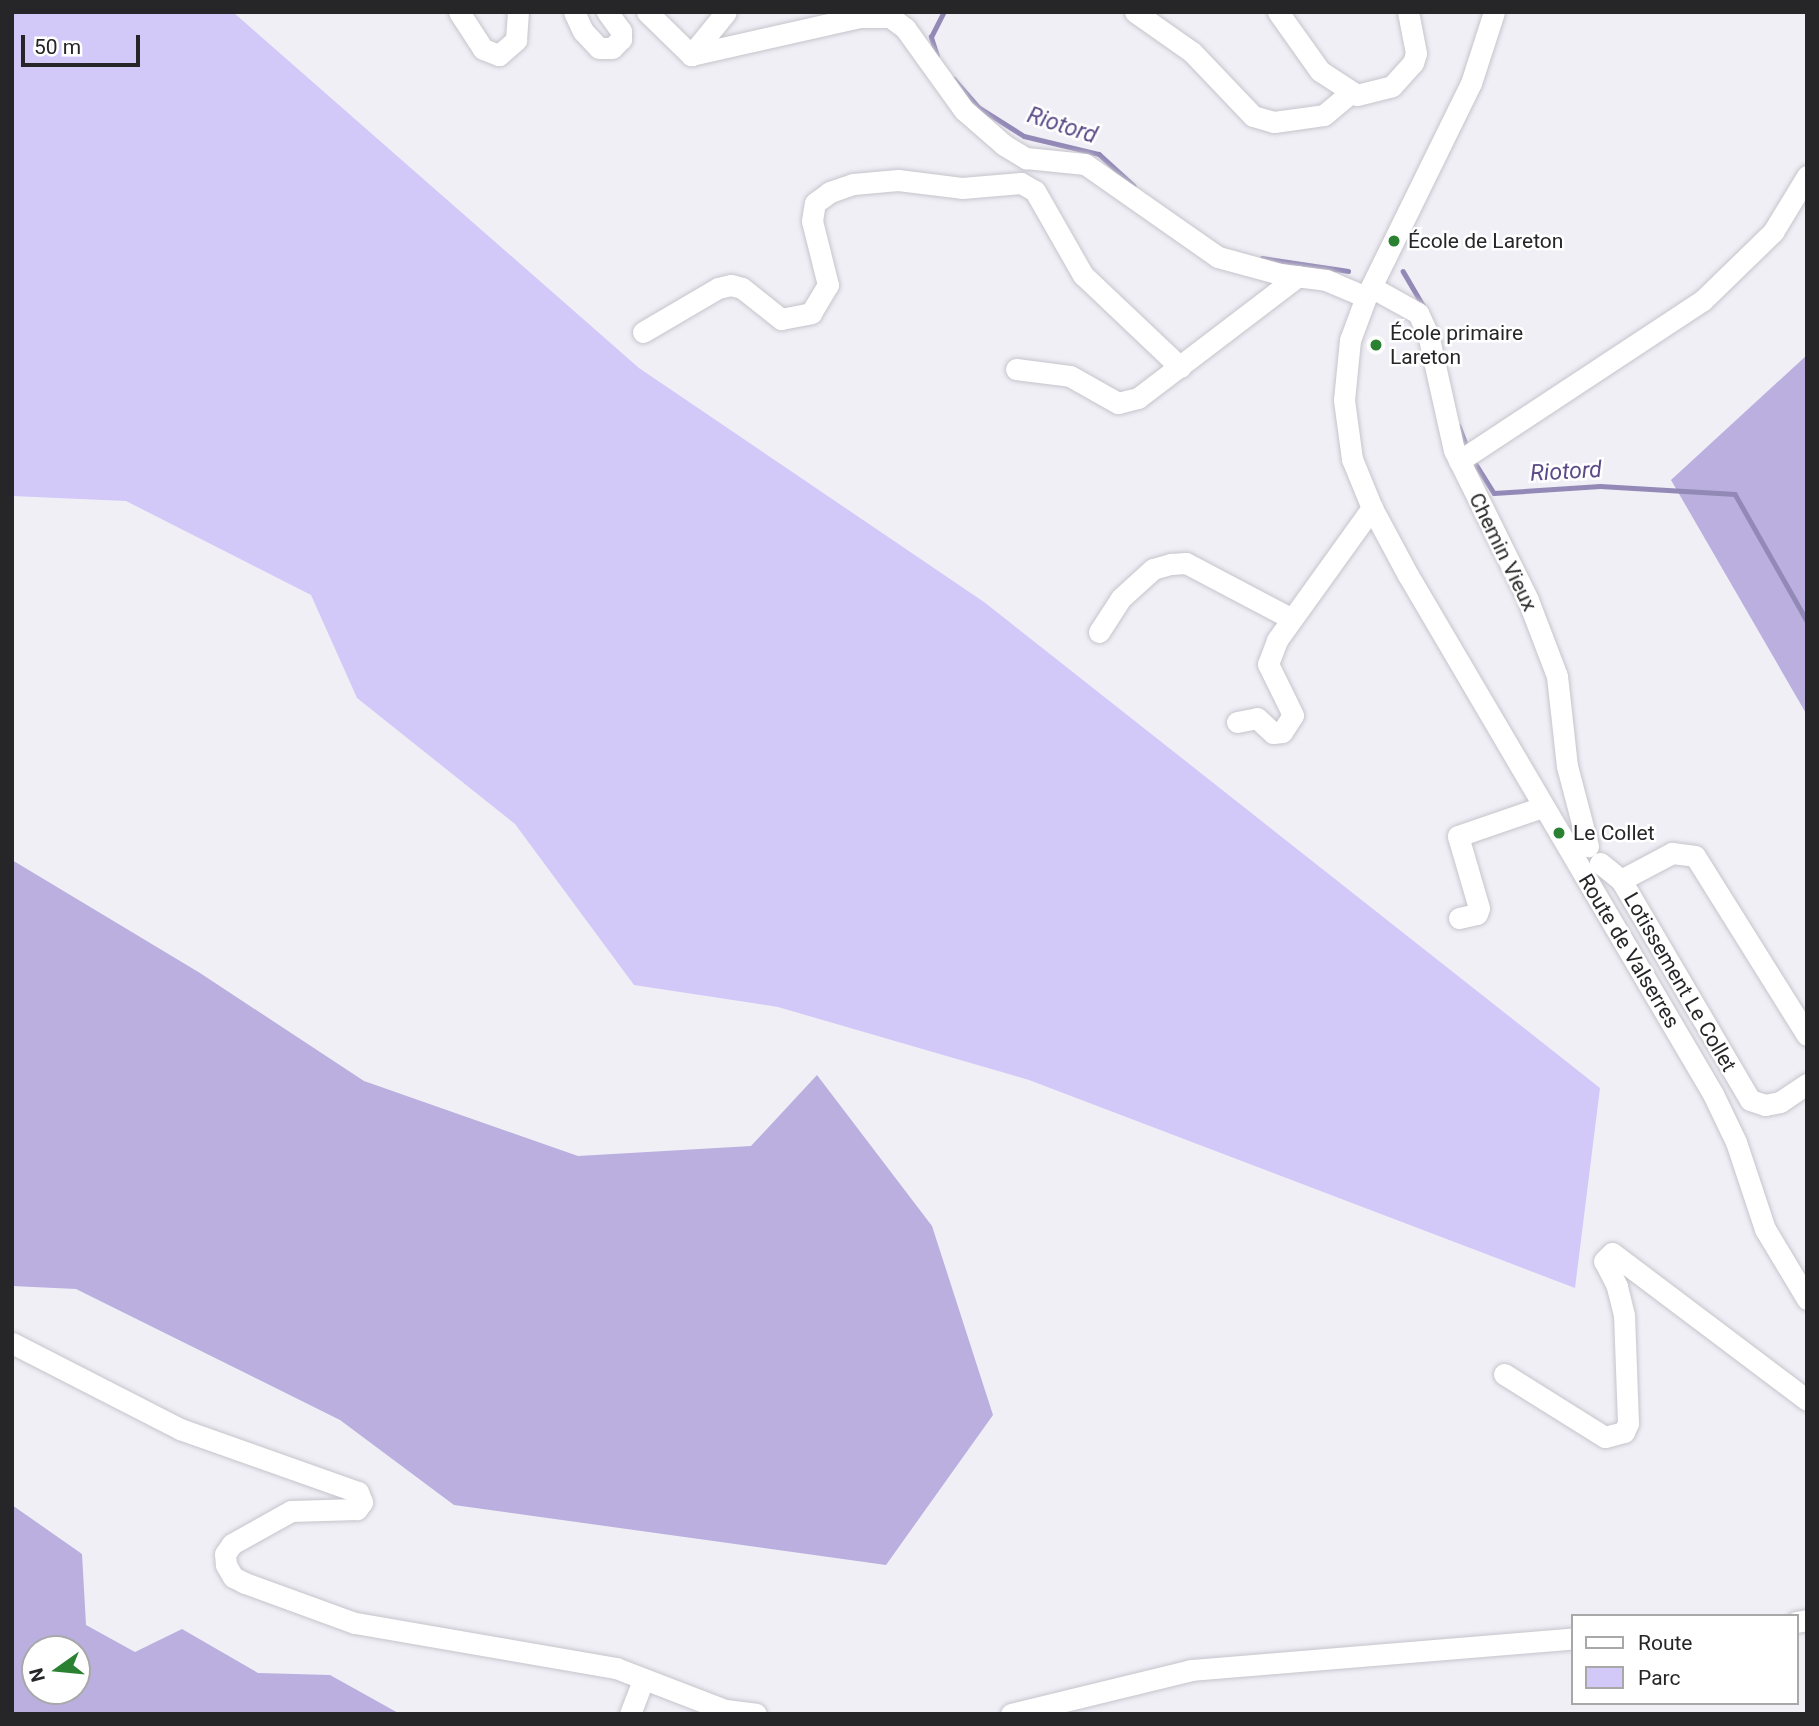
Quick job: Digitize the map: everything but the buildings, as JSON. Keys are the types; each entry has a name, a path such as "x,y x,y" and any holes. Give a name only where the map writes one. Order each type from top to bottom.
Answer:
{"street":[{"path":"459,12 483,48 499,55 516,40 518,12"},
{"path":"574,12 583,31 599,48 612,48 621,39 621,31 607,12"},
{"path":"647,12 691,55 726,12"},
{"path":"1135,12 1192,51 1253,116 1274,122 1324,115 1350,93 1377,92 1406,74 1416,53 1408,12"},
{"path":"1278,12 1320,71 1350,93"},
{"name":"Route de Valserres","path":"1494,12 1471,83 1369,292 1344,367 1344,400 1352,459 1372,508 1408,575 1542,807 1586,854 1586,881 1713,1094 1736,1142 1765,1229 1807,1299"},
{"name":"Chemin Vieux","path":"691,55 860,16 890,17 905,28 964,110 1004,145 1026,158 1085,164 1218,257 1298,276 1326,279 1369,292 1418,313 1428,334 1466,457 1557,676 1567,766 1586,854"},
{"path":"1466,457 1551,396 1702,301 1773,232 1807,176"},
{"path":"643,332 718,288 731,285 743,288 780,319 811,313 828,285 812,221 816,203 830,192 853,184 898,180 962,188 1021,183 1035,191 1083,275 1180,367"},
{"path":"1016,369 1070,376 1118,403 1138,398 1298,276"},
{"path":"1237,722 1257,718 1273,733 1282,732 1293,715 1268,664 1292,619 1372,508"},
{"path":"1099,632 1121,598 1153,569 1171,564 1186,563 1292,619"},
{"path":"1460,918 1477,914 1479,908 1458,836 1542,807"},
{"name":"Lotissement Le Collet","path":"1807,1035 1695,856 1672,853 1621,880 1750,1100 1765,1105 1780,1102 1807,1084"},
{"path":"1586,854 1621,880"},
{"path":"1586,854 1597,874 1586,881"},
{"path":"1504,1374 1605,1437 1624,1432 1628,1423 1624,1315 1617,1286 1604,1261 1612,1253 1807,1400"},
{"path":"12,1343 180,1429 358,1492 362,1502 357,1509 291,1511 232,1544 225,1554 233,1577 355,1623 495,1645 616,1668 725,1710 756,1714"},
{"path":"1011,1714 1192,1670 1570,1639"},
{"path":"630,1714 643,1680"}],"green space":[{"path":"12,12 233,12 639,368 984,602 1600,1088 1575,1288 1029,1080 778,1007 634,985 515,824 357,698 311,595 126,501 12,496"}],"shaded area":[{"path":"1807,355 1807,715 1671,480"},
{"path":"12,860 200,973 364,1081 578,1156 751,1146 817,1075 932,1226 993,1415 886,1565 454,1505 340,1420 76,1289 12,1286"},
{"path":"12,1505 82,1554 86,1625 135,1652 182,1629 258,1673 330,1675 400,1714 12,1714"}],"waterway":[{"name":"Riotord","path":"937,56 931,37 944,12"},
{"name":"Riotord","path":"954,79 978,107 1024,136 1099,154 1134,186"},
{"name":"Riotord","path":"1262,258 1348,271"},
{"name":"Riotord","path":"1403,271 1424,307"},
{"name":"Riotord","path":"1459,426 1467,447"},
{"name":"Riotord","path":"1472,458 1494,493 1600,486 1735,494 1807,621"}],"place":[{"name":"École de Lareton","path":"1394,241"},
{"name":"École primaire Lareton","path":"1376,345"},
{"name":"Le Collet","path":"1559,833"}]}
